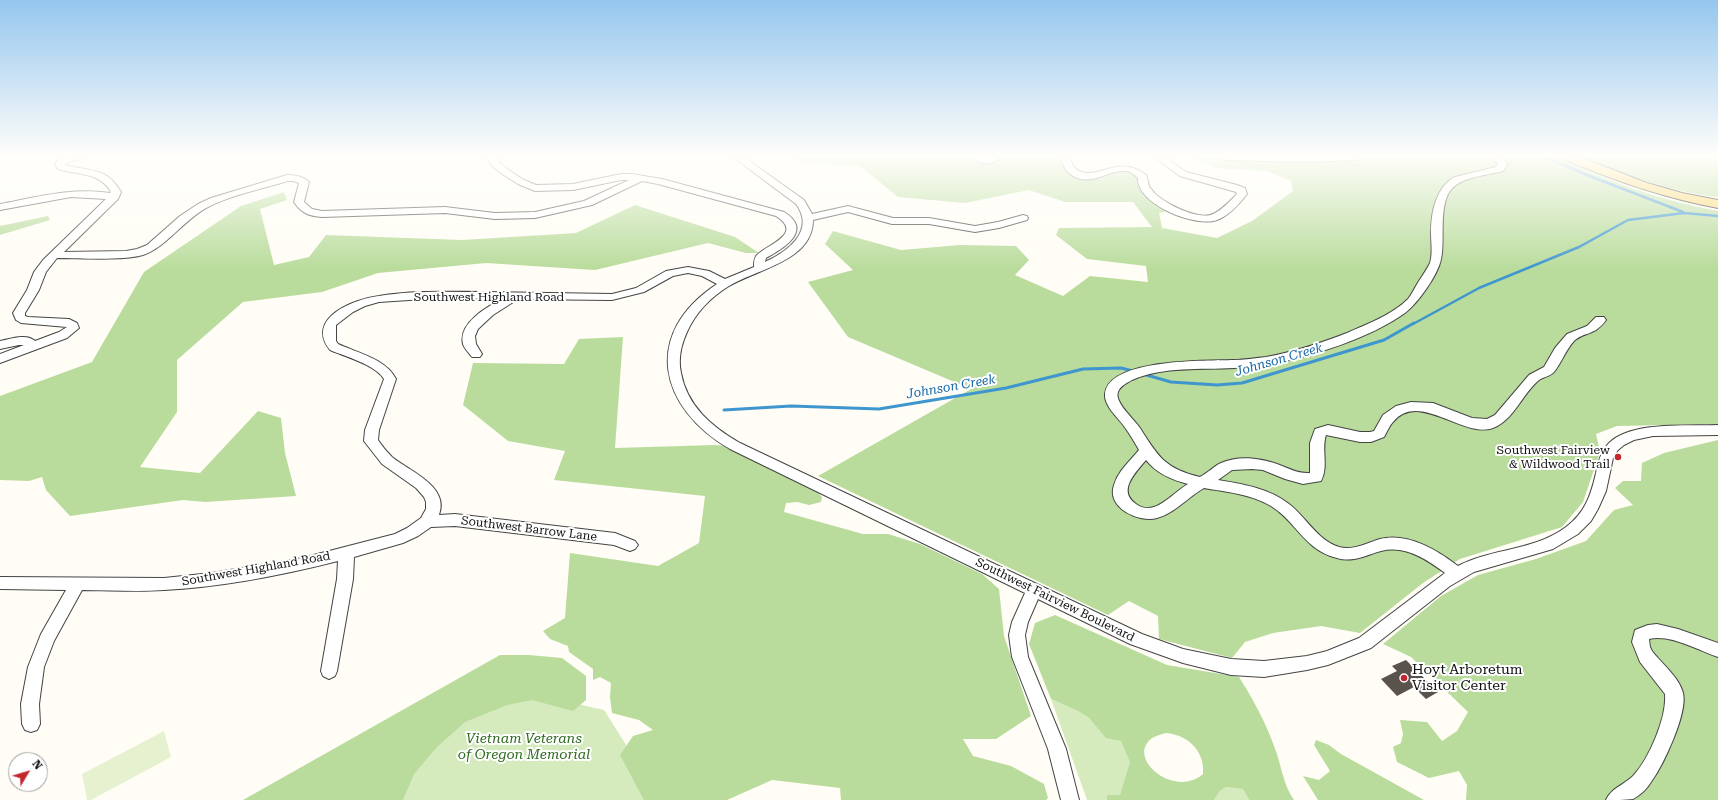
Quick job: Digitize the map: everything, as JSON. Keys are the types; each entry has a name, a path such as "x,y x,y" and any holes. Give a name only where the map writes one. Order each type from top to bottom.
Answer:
{"main road":[{"path":"1671,194 1718,204"}],"street":[{"path":"0,207 73,194"},
{"path":"101,194 114,197"},
{"path":"54,255 126,254 140,252 151,247 184,218 202,206 237,194"},
{"path":"301,194 299,202 302,208 313,213 322,214 445,210 495,216 535,215 569,209 588,203 606,194"},
{"path":"708,194 772,212 790,219 792,222 791,232 788,237 772,251 762,256 759,267"},
{"path":"789,194 804,206 809,218 848,209 892,221 929,221 975,229 999,225 1023,218"},
{"path":"1150,194 1179,211 1194,217 1209,219 1219,216 1242,194"},
{"path":"1444,194 1437,219 1438,248 1435,264 1410,303 1384,320 1319,348 1288,356 1251,363 1181,364 1163,366 1137,373 1119,382 1111,392 1112,402 1137,433 1146,451 1165,470 1186,479 1239,488 1271,500 1285,508 1314,540 1334,552 1354,554 1383,545 1396,544 1408,546 1428,553 1456,573"},
{"path":"0,359 63,336 73,328 73,326 69,323 27,321 19,316 20,308 33,290 40,272 54,255 114,197"},
{"name":"Southwest Fairview Boulevard","path":"809,218 804,236 788,254 725,284 691,313 679,334 674,352 673,367 676,382 684,401 695,417 714,434 735,446 1034,590 1136,639 1176,654 1207,663 1231,667 1264,669 1283,668 1318,661 1365,643 1456,573 1476,565 1548,545 1560,539 1577,527 1594,505 1599,491 1606,457 1619,442 1644,433 1718,430"},
{"name":"Southwest Highland Road","path":"0,583 164,584 205,580 302,564 398,539 414,533 433,514 434,504 430,494 386,459 371,441 372,430 390,379 389,374 382,368 334,347 330,342 330,324 349,308 361,303 379,299 439,295 612,297 640,290 670,274 688,270 705,273 725,284"},
{"path":"476,354 472,350 468,341 470,330 495,308 516,296"},
{"path":"1146,451 1120,485 1119,494 1124,503 1133,510 1142,513 1152,513 1162,510 1224,467 1244,464 1263,465 1300,479 1316,477 1319,470 1316,439 1320,432 1328,430 1360,437 1371,437 1379,434 1388,418 1401,409 1411,407 1433,408 1471,423 1481,424 1495,422 1533,378 1549,370 1559,351 1571,338 1591,329 1600,320"},
{"path":"0,345 19,341 30,342 31,348"},
{"name":"Southwest Barrow Lane","path":"427,521 462,521 615,539 630,545"},
{"path":"329,671 345,579 346,553"},
{"path":"31,724 30,704 36,667 47,639 78,583"},
{"path":"1034,590 1020,622 1017,635 1020,657 1057,750 1070,800"},
{"path":"1615,800 1638,784 1649,769 1668,727 1675,704 1674,693 1671,687 1645,655 1639,644 1641,635 1651,630 1662,631 1718,650"}],"green space":[{"path":"277,194 285,194 287,200 260,209 274,265 309,257 326,235 462,240 576,233 635,205 735,237 759,253 746,253 708,243 595,270 486,263 378,273 322,292 243,302 177,360 177,412 140,467 200,473 258,411 281,418 285,453 296,496 205,502 183,500 70,516 46,490 42,477 29,481 0,480 0,396 92,362 144,272 241,206"},
{"path":"895,194 1008,194 965,203 898,197"},
{"path":"1042,194 1145,194 1169,211 1159,213 1162,228 1217,238 1252,221 1288,194 1650,194 1696,207 1718,211 1718,424 1617,426 1596,434 1600,452 1583,502 1562,527 1460,559 1423,583 1360,633 1321,626 1273,633 1245,642 1232,658 1159,639 1158,616 1129,601 1108,615 818,476 971,389 848,337 808,282 853,270 825,244 833,231 901,250 960,245 1016,246 1029,260 1015,275 1063,296 1090,276 1148,282 1146,266 1087,259 1056,235 1059,228 1152,227 1133,202 1065,202"},
{"path":"1698,194 1718,194 1718,197"},
{"path":"48,216 50,220 0,235 0,226"},
{"path":"623,337 615,448 714,445 735,446 808,481 822,497 821,502 809,505 797,502 786,503 784,512 863,534 888,534 920,544 982,574 999,589 1004,636 1031,716 996,739 963,739 973,756 1011,766 1044,784 1048,798 1046,800 841,800 840,788 772,780 727,800 644,800 620,755 633,736 653,730 639,720 612,713 610,697 611,683 600,677 593,680 593,669 569,652 568,646 550,639 543,631 565,618 570,553 658,566 699,543 705,496 554,480 565,451 508,441 463,405 473,363 564,364 579,339"},
{"path":"1718,440 1718,800 1466,800 1467,785 1459,771 1429,778 1397,762 1393,747 1401,743 1403,734 1400,720 1427,722 1442,741 1457,731 1468,712 1411,657 1383,644 1441,596 1478,575 1536,559 1586,541 1614,510 1633,505 1615,488 1623,481 1641,481 1642,463 1664,453"},
{"path":"1055,615 1167,665 1239,677 1267,728 1287,788 1294,800 1249,800 1243,789 1226,787 1220,791 1214,800 1107,800 1107,795 1120,795 1130,762 1121,741 1106,738 1089,718 1078,711 1051,699 1029,644 1035,623","holes":["1166,733 1174,734 1188,741 1194,746 1201,758 1203,774 1191,781 1178,782 1166,778 1156,772 1148,763 1144,754 1146,745 1154,737"]},
{"path":"500,655 529,655 562,658 586,676 586,700 573,711 532,700 507,705 465,722 437,747 414,774 403,800 243,800"},
{"name":"Vietnam Veterans of Oregon Memorial","path":"524,692 604,710 661,800 384,800 432,732"},
{"path":"1051,699 1078,711 1089,718 1106,737 1121,741 1131,762 1120,795 1107,795 1107,800 1087,800"},
{"path":"164,731 171,757 91,800 87,800 82,774"},
{"path":"1316,740 1329,745 1341,754 1424,800 1318,800 1303,776 1319,780 1330,771 1314,745"},
{"path":"1226,787 1243,789 1249,800 1214,800 1220,791"}],"building":[{"name":"Hoyt Arboretum Visitor Center","path":"1406,660 1438,692 1426,699 1414,687 1397,696 1381,679 1397,671 1392,666"}],"waterway":[{"path":"1637,194 1683,212"},
{"name":"Johnson Creek","path":"1413,324 1479,288 1579,247 1628,220 1684,213 1718,216"},
{"name":"Johnson Creek","path":"1143,374 1171,382 1217,385 1242,383 1384,340 1414,323"},
{"name":"Johnson Creek","path":"724,410 791,406 879,409 1006,388 1083,369 1121,368 1133,371"}],"place":[{"name":"Southwest Fairview & Wildwood Trail","path":"1618,457"},
{"name":"Hoyt Arboretum Visitor Center","path":"1404,678"}]}
